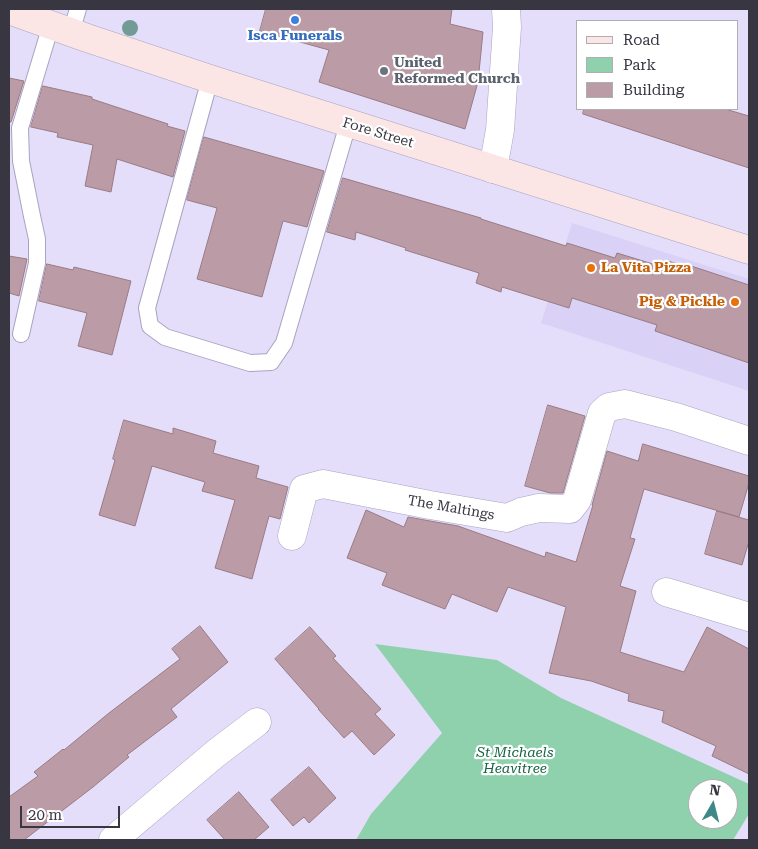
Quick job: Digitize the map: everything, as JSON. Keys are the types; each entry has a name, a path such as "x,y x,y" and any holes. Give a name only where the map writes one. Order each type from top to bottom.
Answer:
{"main road":[{"name":"Fore Street","path":"9,10 67,22 210,79 749,250"}],"street":[{"path":"493,169 500,130 507,27 506,9"},
{"name":"The Maltings","path":"292,536 304,488 323,484 507,518 521,512 539,508 570,509 577,500 602,413 609,407 625,404 676,417 749,441"},
{"path":"666,592 749,617"},
{"path":"114,840 215,754 257,722"}],"lane":[{"path":"21,334 37,263 37,239 21,161 20,128 67,22"},
{"path":"210,79 147,308 150,326 165,337 250,363 271,362 284,343 348,124"}],"shaded area":[{"path":"572,223 749,279 749,391 541,323"}],"green space":[{"name":"St Michaels Heavitree","path":"375,644 497,660 561,698 749,784 749,814 733,840 356,840 371,814 442,733"}],"building":[{"path":"266,9 452,9 450,24 483,32 478,82 465,129 319,82 329,50 260,31"},
{"path":"9,78 24,81 11,122 9,122"},
{"path":"43,86 92,97 92,99 185,131 173,177 117,159 111,192 85,186 93,145 57,137 58,133 31,127"},
{"path":"584,110 728,110 749,116 749,168 583,114"},
{"path":"204,137 324,171 307,227 283,221 262,297 197,279 217,208 187,200"},
{"path":"343,178 481,218 566,246 567,243 615,258 617,253 666,268 668,261 681,265 682,263 749,285 749,363 655,331 657,325 572,298 569,308 502,287 501,292 476,283 479,273 405,250 406,248 356,232 355,240 327,232"},
{"path":"9,256 27,259 19,296 9,293"},
{"path":"47,264 73,270 74,267 131,281 112,355 78,346 87,313 39,301"},
{"path":"548,405 585,416 563,493 550,493 525,486"},
{"path":"124,420 173,434 173,428 216,441 213,453 259,466 256,478 288,487 280,519 269,516 252,579 215,568 235,500 202,491 205,482 152,466 135,526 99,515"},
{"path":"643,444 749,476 749,483 739,517 644,489 630,538 635,539 620,586 636,591 620,652 684,672 707,627 749,649 749,774 712,756 716,746 662,722 664,711 628,701 629,694 591,681 549,673 566,607 508,587 497,612 452,594 445,609 382,585 387,573 347,558 366,510 404,527 408,517 458,526 545,557 546,552 576,562 607,451 638,461"},
{"path":"717,511 749,520 749,541 742,565 705,554"},
{"path":"200,626 228,662 171,709 177,717 127,755 129,757 93,787 24,840 9,840 9,797 38,776 34,772 180,659 172,649"},
{"path":"310,627 336,656 333,658 381,709 375,714 395,735 374,755 352,731 344,738 275,659"},
{"path":"309,767 336,798 309,823 304,817 293,826 271,800"},
{"path":"239,792 269,827 254,840 225,840 207,820"}],"place":[{"name":"Isca Funerals","path":"295,20"},
{"name":"United Reformed Church","path":"384,71"},
{"name":"La Vita Pizza","path":"591,268"},
{"name":"Pig & Pickle","path":"735,302"}]}
